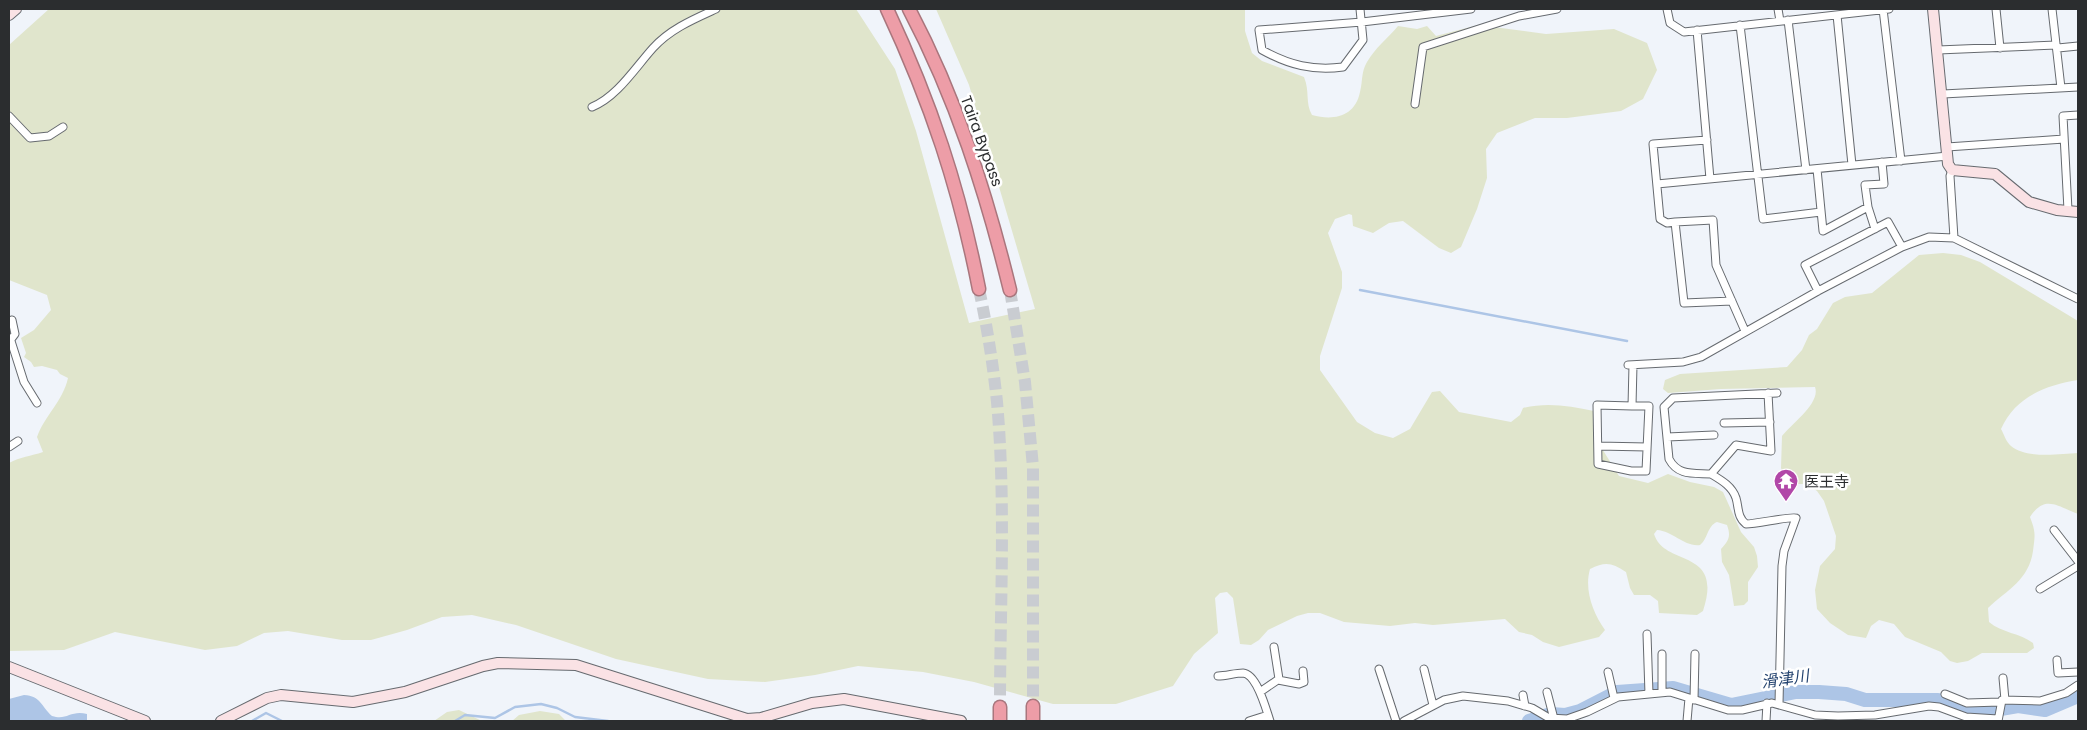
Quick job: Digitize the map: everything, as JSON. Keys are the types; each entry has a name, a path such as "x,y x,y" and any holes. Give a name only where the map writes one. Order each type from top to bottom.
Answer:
{"highway":[{"path":"887,9 914,65 949,163 966,223 980,289"},
{"name":"Taira Bypass","path":"911,9 944,82 981,181 1010,290"},
{"path":"1033,706 1033,721"}],"street":[{"path":"9,15 16,9"},
{"path":"592,107 608,98 654,47 688,21 716,9"},
{"path":"1360,9 1362,22 1363,40 1343,67 1321,70 1311,69 1273,56 1262,50 1259,30 1362,22 1471,9"},
{"path":"1415,104 1424,47 1511,18 1557,9"},
{"path":"1667,9 1670,23 1684,32 1889,9"},
{"path":"1778,9 1784,20 1806,170"},
{"path":"1883,9 1901,160"},
{"path":"1933,9 1943,94 1947,152 1952,170 1950,176 1954,238"},
{"path":"1996,9 2000,48"},
{"path":"2052,9 2061,88"},
{"path":"1837,14 1852,165"},
{"path":"1740,26 1763,219 1821,212"},
{"path":"1697,30 1710,179"},
{"path":"1938,50 2078,46"},
{"path":"1943,94 2078,87"},
{"path":"1952,170 1995,174 2029,202 2057,210 2073,211 2063,116 2078,115"},
{"path":"9,116 30,138 49,136 63,127"},
{"path":"1657,184 1901,160 1947,152 2064,139"},
{"path":"1707,140 1653,144 1660,219 1667,223 1712,220 1716,265 1746,331"},
{"path":"1875,229 1868,206 1865,185 1884,184 1882,162"},
{"path":"1818,169 1823,231 1868,206"},
{"path":"1676,222 1684,304 1732,300"},
{"path":"1818,291 1805,266 1888,222 1902,247"},
{"path":"1632,406 1630,365 1693,360 1902,247 1929,237 1954,238 2078,299"},
{"path":"12,320 15,331 10,342 24,382 38,403"},
{"path":"1777,392 1673,398 1664,407 1668,459 1677,470 1686,473 1711,474 1725,483 1734,493 1739,516 1746,524 1796,518 1784,551 1781,574 1779,704"},
{"path":"1711,474 1736,445 1771,452 1768,393"},
{"path":"1597,405 1649,406 1646,471 1631,471 1598,464 1598,446 1597,405"},
{"path":"1724,423 1770,422"},
{"path":"1667,437 1714,435"},
{"path":"9,447 18,441"},
{"path":"1598,446 1647,447"},
{"path":"2054,530 2078,561"},
{"path":"2040,589 2078,566"},
{"path":"1647,634 1650,694"},
{"path":"1260,692 1278,680 1280,674 1274,647"},
{"path":"1662,654 1662,692"},
{"path":"1687,721 1692,699 1695,654"},
{"path":"2057,660 2058,673 2078,672"},
{"path":"221,721 267,698 281,695 354,702 405,692 483,666 498,663 576,665 747,719 761,718 812,703 844,699 961,721"},
{"path":"9,667 145,721"},
{"path":"1379,669 1396,721"},
{"path":"1424,669 1433,705"},
{"path":"1278,680 1300,684 1304,682 1303,671"},
{"path":"1608,672 1614,698"},
{"path":"1218,676 1247,674 1260,692 1269,718 1249,721"},
{"path":"1404,721 1450,698 1470,696 1525,706 1554,719 1571,720 1614,698 1662,692 1692,699 1713,707 1737,710 1767,703 1779,704 1815,715 1875,715 1929,706 1939,707 1966,717 1998,719 2002,702 2003,678"},
{"path":"1945,694 1967,702 2040,701 2066,693 2078,685"},
{"path":"1547,692 1554,719"},
{"path":"1523,695 1525,706"},
{"path":"1766,721 1767,703"}],"green space":[{"path":"49,9 856,9 895,69 916,131 969,323 1035,309 969,85 936,9 1245,9 1245,31 1252,53 1262,61 1304,77 1312,115 1320,117 1342,115 1353,107 1360,92 1367,62 1398,26 1417,29 1427,26 1436,36 1478,25 1546,34 1614,29 1647,43 1657,70 1643,99 1621,111 1567,118 1535,118 1497,133 1486,149 1487,178 1477,209 1461,247 1451,253 1439,248 1403,221 1389,223 1373,233 1353,226 1352,215 1349,214 1335,219 1328,233 1342,272 1342,288 1320,356 1320,370 1357,422 1375,433 1393,438 1410,429 1432,392 1440,391 1459,412 1511,422 1520,415 1523,408 1532,406 1559,405 1594,411 1601,447 1619,476 1648,483 1668,474 1690,482 1714,487 1723,492 1741,532 1754,547 1757,556 1758,567 1748,582 1748,601 1744,605 1734,606 1729,575 1722,562 1721,549 1728,538 1728,529 1727,525 1717,522 1711,526 1700,545 1689,544 1663,531 1657,530 1654,534 1660,544 1669,551 1700,567 1706,577 1707,591 1703,611 1697,615 1659,613 1658,601 1650,595 1634,595 1626,572 1613,565 1600,565 1590,569 1588,585 1593,609 1605,630 1599,637 1559,647 1543,642 1532,635 1519,632 1505,619 1433,625 1415,623 1390,626 1344,622 1320,613 1308,613 1297,616 1268,630 1259,640 1251,645 1240,644 1233,598 1227,592 1220,593 1215,598 1218,633 1194,654 1173,686 1116,704 1053,704 974,682 923,672 858,666 815,675 765,682 708,679 616,659 516,625 472,615 442,617 407,630 371,640 342,640 288,631 264,633 237,646 205,650 115,632 64,650 9,651 9,463 43,452 37,437 62,394 68,378 57,370 42,366 34,367 24,357 26,353 21,338 34,330 51,310 47,295 9,280 9,45"},
{"path":"1943,253 1961,255 1980,262 2078,321 2078,380 2054,385 2033,394 2014,409 2001,429 2011,446 2026,453 2043,455 2078,453 2078,514 2052,504 2046,504 2036,510 2030,517 2035,537 2031,561 2027,570 2016,584 1988,608 1989,622 2000,629 2028,640 2033,643 2034,648 2027,653 1982,653 1968,661 1957,663 1950,661 1941,652 1905,637 1894,624 1879,620 1871,626 1866,638 1848,635 1830,623 1817,609 1815,590 1820,566 1835,549 1836,536 1824,501 1817,491 1807,484 1798,484 1784,476 1781,468 1782,436 1810,406 1816,393 1815,387 1721,389 1668,393 1663,389 1665,380 1680,374 1787,367 1802,350 1809,335 1817,329 1833,303 1845,297 1872,293 1919,255"},
{"path":"459,710 482,721 434,721 447,712"},
{"path":"540,711 559,714 566,721 512,721 519,715"}],"water":[{"path":"24,695 37,699 52,716 61,717 81,713 87,714 87,721 9,721 9,699"}],"waterway":[{"path":"1360,290 1627,341"},
{"name":"滑津川","path":"1529,721 1551,714 1565,715 1580,711 1617,692 1673,688 1731,705 1796,692 1819,692 1846,694 1865,700 1938,700 1983,712 2018,706 2045,710 2078,696"},
{"path":"455,721 465,715 495,718 515,707 541,704 557,708 575,717 608,721"},
{"path":"252,721 266,713 282,721"}],"tunnel":[{"path":"979,289 994,374 1000,440 1002,516 1000,707"},
{"path":"1010,290 1025,382 1033,467 1033,706"}],"place":[{"name":"医王寺","path":"1786,502"}]}
